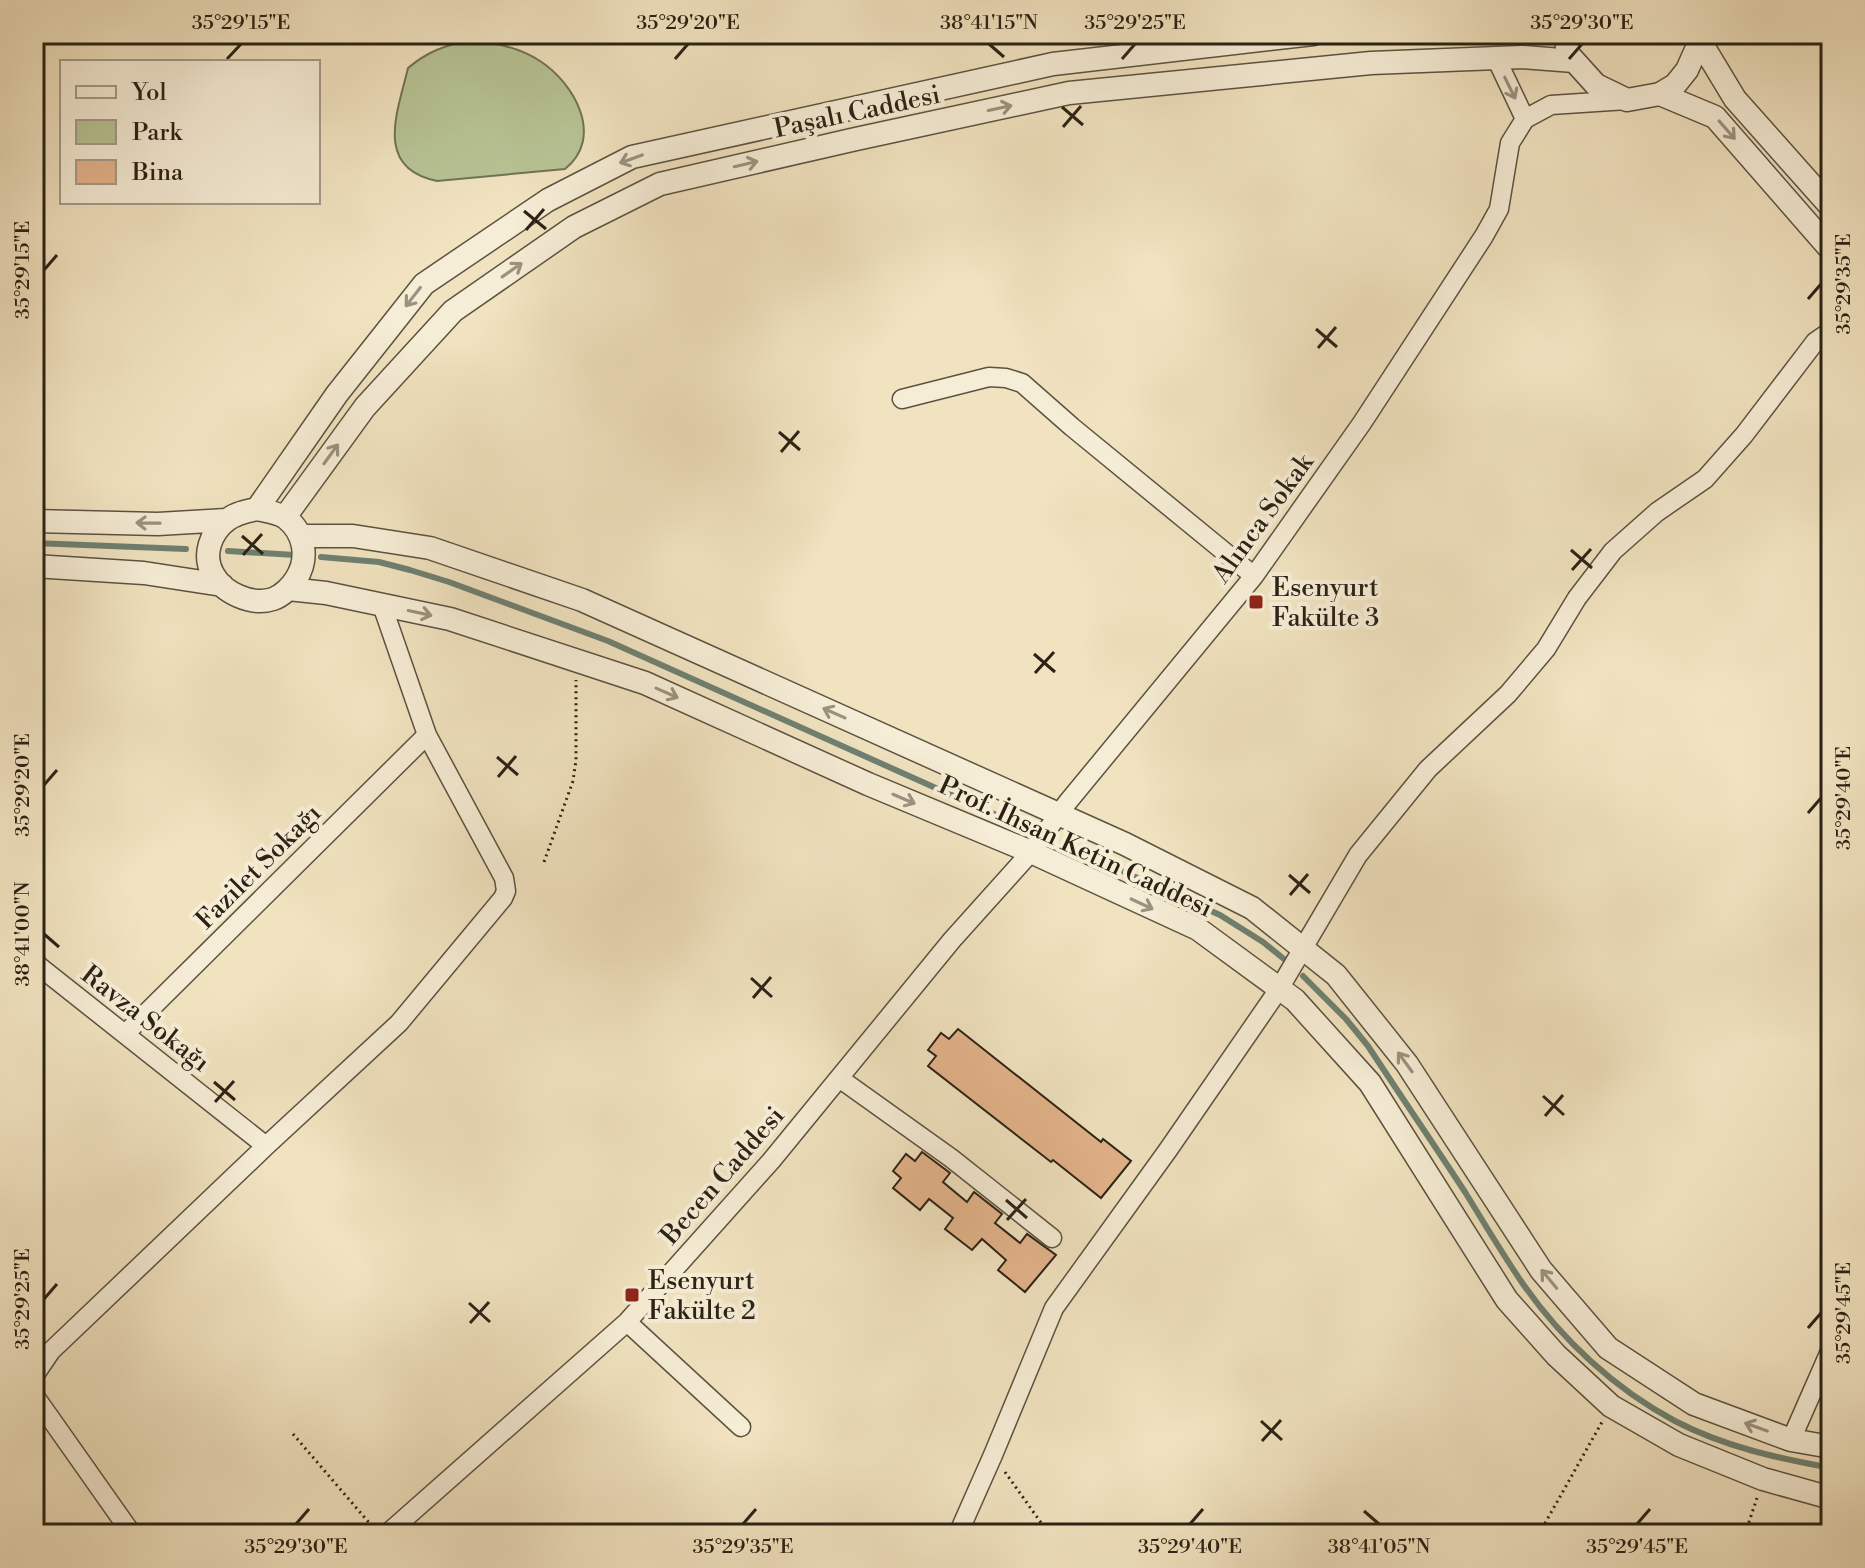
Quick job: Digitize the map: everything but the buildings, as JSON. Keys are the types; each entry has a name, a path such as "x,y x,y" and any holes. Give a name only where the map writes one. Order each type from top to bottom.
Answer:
{"street":[{"name":"Paşalı Caddesi","path":"257,509 337,394 424,284 548,200 632,157 1053,64 1313,34"},
{"path":"1565,34 1568,54 1596,85 1627,100"},
{"path":"1496,58 1525,119 1551,105 1627,100 1660,94 1675,85 1687,70 1702,36"},
{"path":"1702,36 1735,99 1831,207"},
{"name":"Paşalı Caddesi","path":"285,517 365,407 453,311 574,227 660,184 1069,93 1371,63 1522,57 1574,61"},
{"path":"1660,94 1715,117 1831,250"},
{"name":"Alınca Sokak","path":"1031,852 1058,814 1254,576 1362,423 1499,209 1510,143 1525,119"},
{"path":"958,1534 1054,1308 1279,989 1358,855 1428,769 1508,694 1546,649 1577,598 1613,551 1657,512 1705,479 1744,435 1815,342 1831,331"},
{"path":"902,399 989,377 1022,383 1254,576"},
{"path":"257,509 285,517 301,536 305,551 298,576 288,589 272,599 254,600 234,595 212,574 208,554 211,538 226,520 241,512 257,509"},
{"path":"34,521 158,524 226,520"},
{"name":"Prof. İhsan Ketin Caddesi","path":"301,536 353,536 430,548 582,600 1125,844 1252,908 1336,975 1407,1064 1541,1270 1608,1348 1694,1404 1791,1440 1831,1447"},
{"path":"39,572 144,573 222,585"},
{"name":"Prof. İhsan Ketin Caddesi","path":"288,589 326,593 450,619 645,683 868,784 1031,852 1198,929 1295,1000 1370,1083 1507,1300 1556,1355 1611,1406 1679,1445 1763,1479 1831,1498"},
{"path":"34,1376 51,1351 399,1023 503,898 506,891 504,878 427,735 382,605"},
{"name":"Fazilet Sokağı","path":"125,1034 427,735"},
{"name":"Becen Caddesi","path":"387,1534 627,1322 771,1161 952,940 1031,852"},
{"name":"Ravza Sokağı","path":"34,960 266,1146"},
{"path":"839,1078 951,1158 1052,1238"},
{"path":"627,1322 741,1427"},
{"path":"1791,1440 1831,1349"},
{"path":"34,1395 132,1534"}],"path":[{"path":"544,862 575,771 575,660"},
{"path":"1539,1534 1611,1406"},
{"path":"293,1434 378,1534"},
{"path":"993,1455 1049,1534"},
{"path":"1745,1534 1763,1479"}],"green space":[{"path":"469,41 515,49 540,61 564,83 580,111 584,127 583,142 577,156 565,169 437,181 417,174 404,164 397,151 395,136 399,102 408,68 437,50"}],"waterway":[{"path":"34,543 186,549"},
{"path":"228,551 295,555"},
{"path":"321,557 379,562 410,570 608,641 1025,828"},
{"path":"1064,845 1220,915 1284,959"},
{"path":"1303,976 1368,1046 1523,1284 1555,1325 1591,1362 1631,1394 1694,1430 1752,1450 1831,1468"}],"place":[{"name":"Esenyurt Fakülte 3","path":"1256,602"},
{"name":"Esenyurt Fakülte 2","path":"632,1295"}]}
